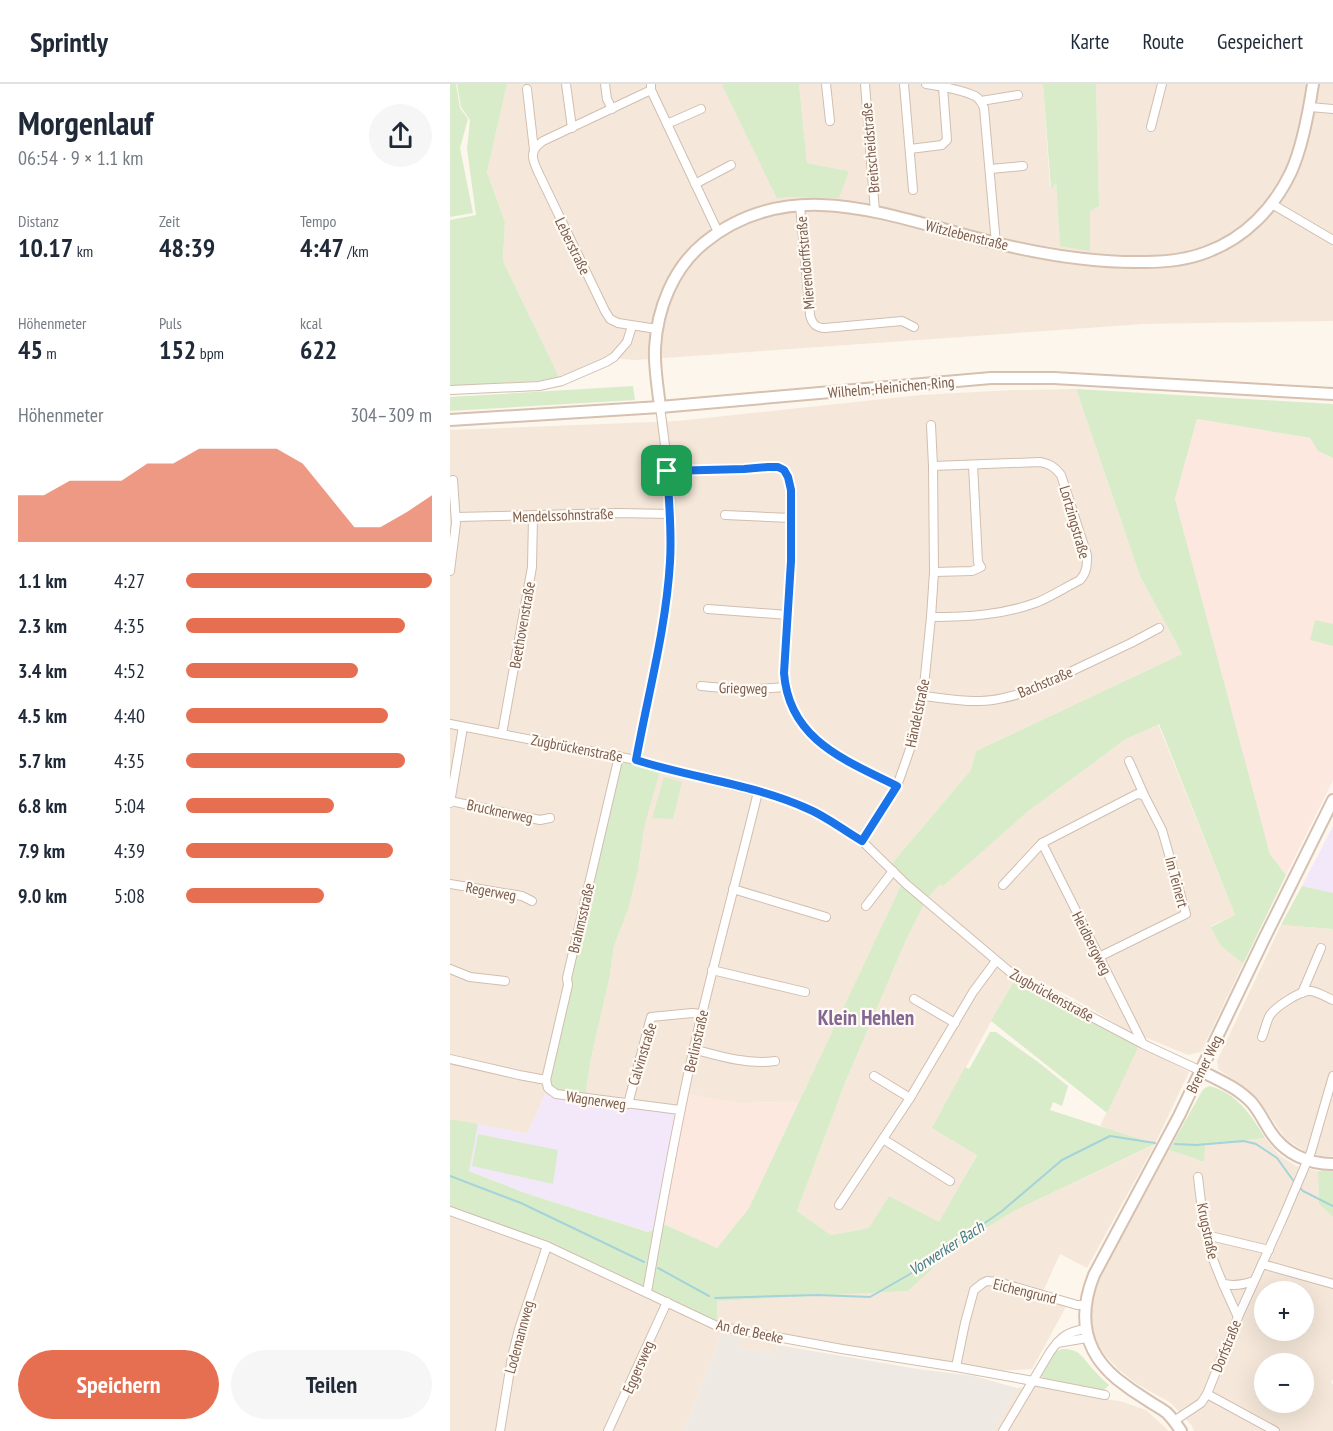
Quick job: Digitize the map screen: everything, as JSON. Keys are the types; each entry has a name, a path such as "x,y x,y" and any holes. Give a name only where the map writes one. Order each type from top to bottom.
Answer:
{"main road":[{"name":"Witzlebenstraße","path":"660,407 655,347 662,307 668,291 691,255 718,232 734,223 779,208 830,205 875,212 1061,257 1104,262 1177,261 1205,253 1230,241 1250,227 1272,204 1292,170 1310,107 1313,84"},
{"name":"Wilhelm-Heinichen-Ring","path":"450,420 660,407 991,378 1054,378 1333,394"},
{"name":"Bremer Weg","path":"1086,1334 1085,1305 1094,1275 1162,1149 1333,800"},
{"path":"1201,1071 1222,1081 1253,1104 1275,1138 1290,1152 1317,1163 1333,1164"},
{"path":"1086,1334 1097,1358 1106,1370 1165,1411 1181,1431"}],"street":[{"path":"566,84 572,128"},
{"path":"605,84 607,99 612,109"},
{"path":"826,84 830,121"},
{"name":"Breitscheidstraße","path":"865,84 875,212"},
{"path":"904,84 914,190"},
{"path":"926,84 975,96 981,101 984,108 996,243"},
{"path":"1151,128 1162,84"},
{"path":"534,150 543,141 612,109 651,87 718,232"},
{"path":"910,148 942,146 947,140 943,87"},
{"name":"Leberstraße","path":"527,89 534,163 605,311 610,319 623,325 657,329"},
{"path":"981,101 1018,95"},
{"path":"1310,107 1333,109"},
{"path":"667,124 701,109"},
{"path":"695,184 731,165"},
{"path":"990,169 1023,166"},
{"path":"1272,204 1333,240"},
{"name":"Mierendorffstraße","path":"800,206 810,315 814,325 825,328 902,321 914,327"},
{"path":"450,390 539,386 562,381 614,357 627,342 632,326"},
{"path":"636,760 666,606 670,562 670,514 660,407"},
{"name":"Händelstraße","path":"862,841 897,786 910,749 922,696 934,572 931,425"},
{"name":"Lortzingstraße","path":"931,617 980,616 1020,608 1040,601 1080,580 1087,568 1083,545 1061,475 1056,468 1040,462 933,466"},
{"path":"934,572 972,571 981,567 978,562 974,465"},
{"path":"667,471 768,467 778,467 784,470 791,490 791,561 784,658 785,687 794,711 817,742 831,752 897,786"},
{"path":"450,571 456,517 453,480"},
{"name":"Mendelssohnstraße","path":"456,517 670,514"},
{"path":"725,515 791,518"},
{"name":"Beethovenstraße","path":"502,734 532,567 533,516"},
{"path":"708,609 788,615"},
{"name":"Bachstraße","path":"922,696 981,701 1015,695 1032,690 1159,628"},
{"name":"Griegweg","path":"701,686 745,690 785,687"},
{"name":"Zugbrückenstraße","path":"450,724 619,756 758,792 807,808 862,841 893,871 1016,977 1143,1044 1201,1071"},
{"path":"450,802 463,727"},
{"name":"Brahmsstraße","path":"546,1080 568,985 567,978 619,756"},
{"name":"Im Teinert","path":"1099,957 1186,914 1162,830 1129,761"},
{"name":"Berlinstraße","path":"647,1293 693,1049 758,792"},
{"path":"1003,885 1042,843 1137,794 1144,795"},
{"name":"Brucknerweg","path":"450,802 540,820 550,818"},
{"name":"Heidbergweg","path":"1042,843 1143,1044"},
{"path":"866,906 893,871"},
{"name":"Regerweg","path":"450,884 522,896 532,901"},
{"path":"733,889 826,918"},
{"path":"1302,993 1321,948"},
{"path":"839,1205 910,1098 973,992 996,961"},
{"path":"450,969 470,977 505,981"},
{"path":"712,970 805,992"},
{"path":"1262,1037 1267,1020 1274,1011 1302,993 1309,991 1333,1000"},
{"path":"914,999 955,1023"},
{"name":"Calvinstraße","path":"628,1104 651,1017 702,1014"},
{"path":"693,1049 761,1064 775,1062"},
{"name":"Wagnerweg","path":"450,1059 546,1080 548,1088 556,1094 680,1110"},
{"path":"874,1076 910,1098"},
{"name":"Dorfstraße","path":"1174,1421 1201,1403 1207,1394 1307,1160 1333,1076"},
{"path":"883,1139 950,1181"},
{"name":"Krugstraße","path":"1198,1177 1206,1235 1223,1284 1238,1317"},
{"name":"An der Beeke","path":"450,1211 547,1246 717,1326 842,1350 1033,1381"},
{"path":"1206,1235 1269,1250"},
{"name":"Lodemannweg","path":"500,1431 519,1329 547,1246"},
{"path":"1262,1264 1333,1284"},
{"path":"1223,1284 1234,1286 1254,1281"},
{"name":"Eichengrund","path":"956,1367 974,1290 982,1283 998,1282 1077,1305 1085,1305"},
{"name":"Eggersweg","path":"608,1431 667,1302"},
{"path":"1003,1431 1057,1343 1086,1334"},
{"path":"1033,1381 1105,1395"},
{"path":"1207,1394 1275,1431"}],"shaded area":[{"path":"507,84 722,84 777,199 790,197 849,171 807,163 799,84 1043,84 1050,188 1056,182 1060,245 1089,250 1090,212 1099,206 1096,84 1333,84 1333,321 1143,324 636,360 606,358 559,377 503,261 505,222 487,172"},
{"path":"1076,389 1140,576 1182,654 976,751 971,770 888,868 903,881 799,1102 739,1103 684,1094 680,1110 585,1098 614,946 628,910 638,870 645,824 548,1088 527,1134 450,1119 450,430 678,421 921,395"},
{"path":"1197,419 1310,438 1318,451 1333,458 1333,780 1286,875 1270,854 1175,499"},
{"path":"1158,724 1235,915 1211,926 1220,945 1243,964 1201,1052 1188,1055 1125,1029 1073,998 1019,971 933,1127 977,1154 939,1223 889,1196 870,1228 831,1235 797,1211 845,1083 906,940 926,900 940,883 943,885 1027,812 1126,739"},
{"path":"1333,826 1333,893 1302,886"},
{"path":"1281,925 1333,929 1333,1156 1322,1156 1304,1151 1286,1139 1260,1102 1247,1089 1218,1069 1217,1061"},
{"path":"1139,1046 1189,1072 1155,1144 1087,1268 1060,1254 1041,1296 1067,1305 1032,1369 997,1371 780,1335 776,1354 740,1348 721,1335 684,1431 450,1431 450,1208 507,1231 717,1325 717,1301 908,1291 957,1246 1014,1211 1154,1145 1100,1126"},
{"path":"548,1088 680,1110 658,1231 649,1232 525,1193 468,1170 478,1124 527,1134"},
{"path":"684,1093 739,1103 799,1102 749,1208 717,1248 659,1222"},
{"path":"1265,1138 1279,1155 1296,1166 1318,1171 1319,1203 1333,1217 1333,1379 1331,1383 1333,1384 1333,1431 1194,1431 1171,1403 1137,1384 1118,1369 1096,1342 1091,1314 1093,1298 1101,1275 1169,1150 1203,1162 1205,1145"},
{"path":"721,1335 742,1338 740,1348 776,1354 778,1345 918,1369 974,1376 1017,1388 994,1431 684,1431"},
{"path":"1040,1386 1123,1402 1146,1410 1169,1431 994,1431 1017,1388"}],"green space":[{"path":"450,84 456,84 460,108 468,119 460,148 473,213 450,217"},
{"path":"457,84 507,84 487,172 505,222 503,261 559,377 538,381 450,386 450,220 476,215 467,149 470,120 461,107"},
{"path":"799,84 807,163 849,171 839,198 777,199 722,85"},
{"path":"1043,84 1096,84 1099,206 1090,212 1090,251 1060,246 1056,183 1051,189"},
{"path":"633,386 635,400 450,411 450,397"},
{"path":"1076,389 1333,404 1333,458 1318,451 1310,438 1197,419 1175,499 1270,854 1286,875 1243,964 1220,945 1211,927 1235,915 1159,724 1126,739 1027,812 943,886 940,884 926,900 906,940 845,1083 797,1211 831,1235 869,1228 889,1196 939,1222 977,1155 932,1128 965,1067 969,1069 990,1032 996,1032 1068,1086 1062,1106 1053,1102 1050,1110 1155,1144 1014,1211 957,1246 908,1291 717,1301 717,1326 647,1292 450,1208 450,1119 478,1124 469,1171 525,1193 648,1232 658,1231 659,1222 717,1248 749,1208 903,881 888,868 971,770 976,751 1182,654 1140,576"},
{"path":"1315,620 1333,624 1333,646 1310,640"},
{"path":"619,756 661,767 645,824 638,870 628,910 614,946 585,1098 548,1088 568,985"},
{"path":"664,777 682,782 673,819 652,818"},
{"path":"1302,886 1333,893 1333,929 1281,925"},
{"path":"1016,977 1139,1046 1107,1113 991,1021"},
{"path":"1209,1086 1235,1099 1249,1113 1265,1138 1205,1145 1204,1162 1169,1150 1202,1091"},
{"path":"478,1134 558,1150 553,1184 472,1166"},
{"path":"1333,1170 1333,1217 1319,1204 1318,1171"},
{"path":"1062,1349 1072,1350 1079,1354 1109,1385 1103,1391 1043,1378 1041,1375 1049,1360"}],"waterway":[{"name":"Vorwerker Bach","path":"715,1298 817,1295 870,1297 910,1274 1002,1211 1062,1160 1110,1136 1155,1143"},
{"name":"Vorwerker Bach","path":"1175,1144 1196,1145 1244,1141 1256,1144 1277,1158 1295,1183"},
{"name":"Vorwerker Bach","path":"450,1176 521,1203 644,1262"},
{"name":"Vorwerker Bach","path":"1299,1187 1333,1206"},
{"name":"Vorwerker Bach","path":"658,1268 709,1296"}],"district":[{"name":"Klein Hehlen","path":"866,1017"}],"route":[{"path":"778,467 784,470 788,477 791,490 791,561 784,673 789,699 798,719 817,742 831,752 897,786 862,841 824,817 783,799 636,760 666,600 671,530 667,471 778,467"}]}
